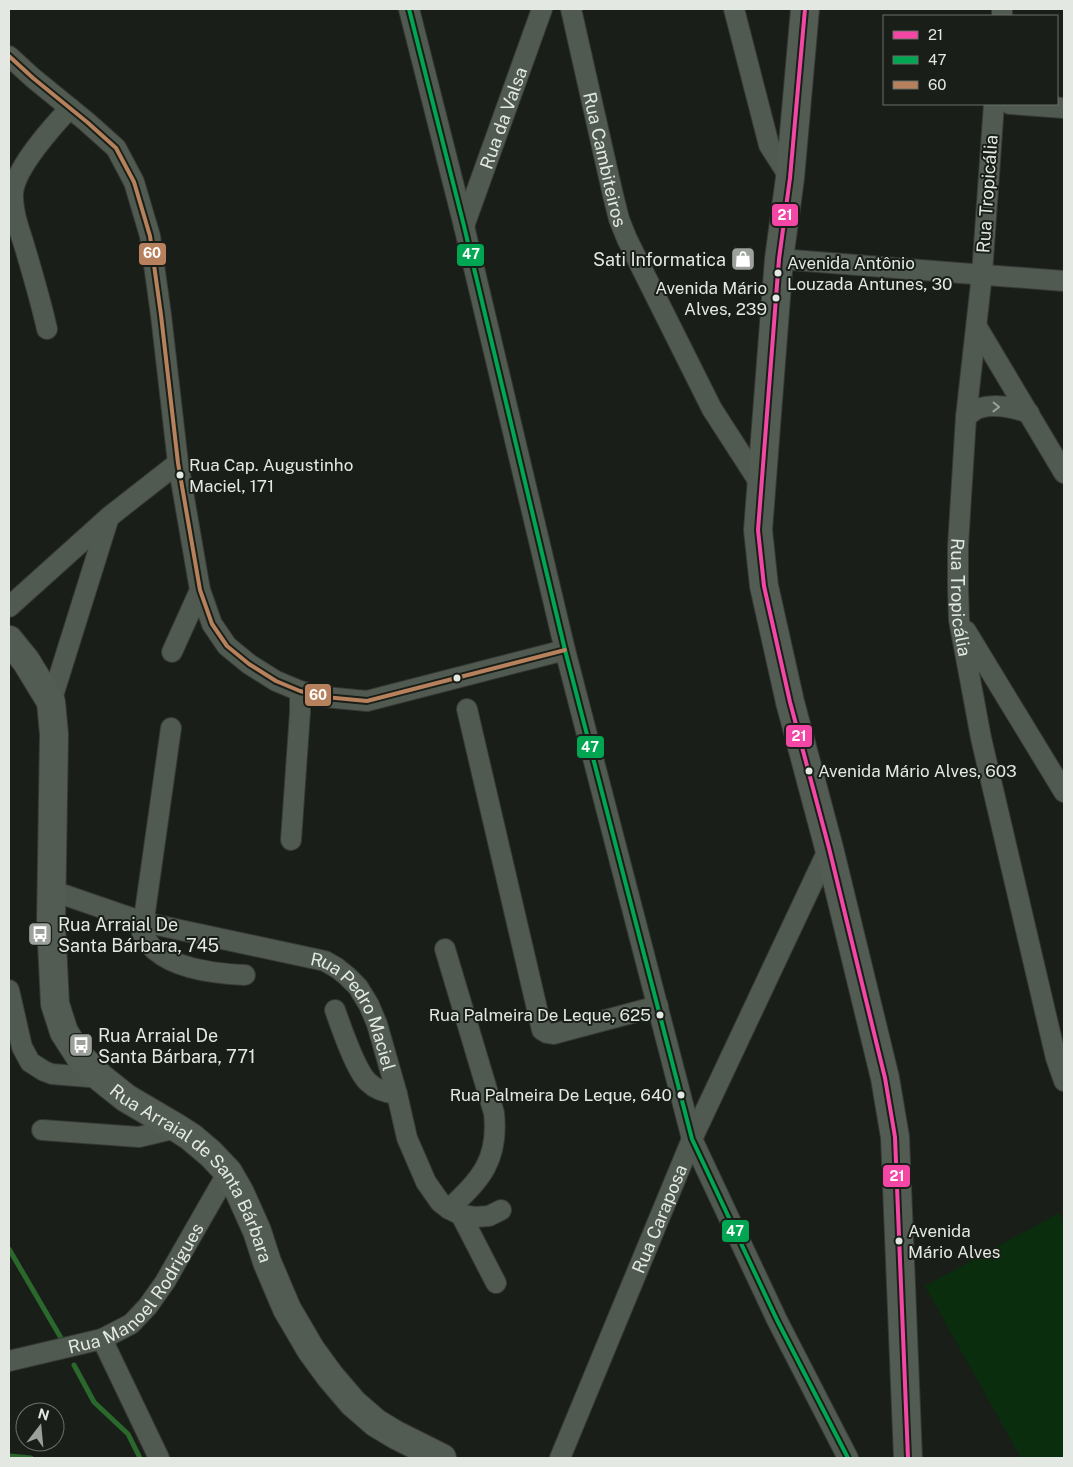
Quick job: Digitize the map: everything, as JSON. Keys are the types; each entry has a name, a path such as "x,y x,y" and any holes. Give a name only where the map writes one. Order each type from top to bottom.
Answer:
{"street":[{"path":"409,9 464,226 565,650 692,1139 777,1320 848,1458"},
{"name":"Rua da Valsa","path":"464,226 542,9"},
{"name":"Rua Cambiteiros","path":"571,9 619,219 627,239 712,409 761,485"},
{"path":"734,9 769,145 790,178"},
{"path":"805,9 790,178 778,259 758,530 764,586 788,696 829,848 885,1078 895,1137 908,1458"},
{"path":"9,56 116,148 134,182 150,236 178,463 200,590 212,624 227,646 249,664 276,681 300,691 325,697 367,700 565,650"},
{"name":"Rua Tropicália","path":"994,105 982,274 966,417 958,546 959,620 981,738 1056,1058 1064,1081"},
{"path":"1024,105 1064,108"},
{"path":"47,329 15,213 13,192 19,174 28,160 50,129 70,108"},
{"path":"778,259 1064,281"},
{"path":"977,327 1064,473"},
{"path":"966,417 979,408 996,406 1014,408 1029,414"},
{"path":"9,607 109,518 178,463"},
{"path":"51,702 109,518"},
{"path":"172,652 200,590"},
{"path":"959,620 1064,792"},
{"name":"Rua Arraial de Santa Bárbara","path":"9,640 26,660 51,702 54,734 51,924 55,1004 64,1032 80,1057 101,1078 126,1098 191,1137 228,1172 240,1193 257,1231 267,1262 287,1309 311,1350 353,1403 376,1422 396,1435 442,1458"},
{"path":"291,840 300,691"},
{"path":"467,709 542,1030 553,1034 658,1006"},
{"path":"171,728 142,933 155,951 176,963 202,971 246,975"},
{"name":"Rua Caraposa","path":"560,1458 692,1139 829,848"},
{"name":"Rua Pedro Maciel","path":"53,891 144,922 325,961 337,968 358,987 369,1005 377,1024 408,1138 423,1175 440,1202 455,1212 496,1283"},
{"path":"446,949 494,1113 496,1130 493,1150 486,1167 455,1212 475,1217 489,1216 501,1210"},
{"path":"9,990 22,1047 30,1062 36,1067 52,1074 101,1078"},
{"path":"335,1010 358,1068 368,1083 386,1093 397,1094"},
{"path":"42,1130 139,1137 177,1128"},
{"name":"Rua Manoel Rodrigues","path":"9,1361 102,1339 131,1324 148,1306 165,1282 228,1172"},
{"path":"102,1339 159,1458"}],"green space":[{"path":"1059,1213 1064,1223 1064,1458 1021,1458 925,1286"}],"waterway":[{"path":"9,1249 61,1338"},
{"path":"74,1365 94,1402 128,1434 140,1458"},
{"path":"9,1456 31,1458"}],"transit line":[{"name":"47","path":"409,9 464,226 565,650 692,1139 777,1320 848,1458"},
{"name":"21","path":"805,9 790,178 779,259 758,530 764,586 790,702 829,848 885,1078 895,1137 908,1458"},
{"name":"60","path":"9,56 116,148 134,182 150,236 178,463 200,590 212,624 227,646 249,664 276,681 300,691 325,697 367,701 565,650"}],"place":[{"name":"Sati Informatica","path":"743,259"},
{"name":"Avenida Antônio Louzada Antunes, 30","path":"778,273"},
{"name":"Avenida Mário Alves, 239","path":"776,298"},
{"name":"Rua Cap. Augustinho Maciel, 171","path":"180,475"},
{"name":"Avenida Mário Alves, 603","path":"809,771"},
{"name":"Rua Arraial De Santa Bárbara, 745","path":"40,934"},
{"name":"Rua Palmeira De Leque, 625","path":"660,1015"},
{"name":"Rua Arraial De Santa Bárbara, 771","path":"81,1045"},
{"name":"Rua Palmeira De Leque, 640","path":"681,1095"},
{"name":"Avenida Mário Alves","path":"899,1241"}]}
